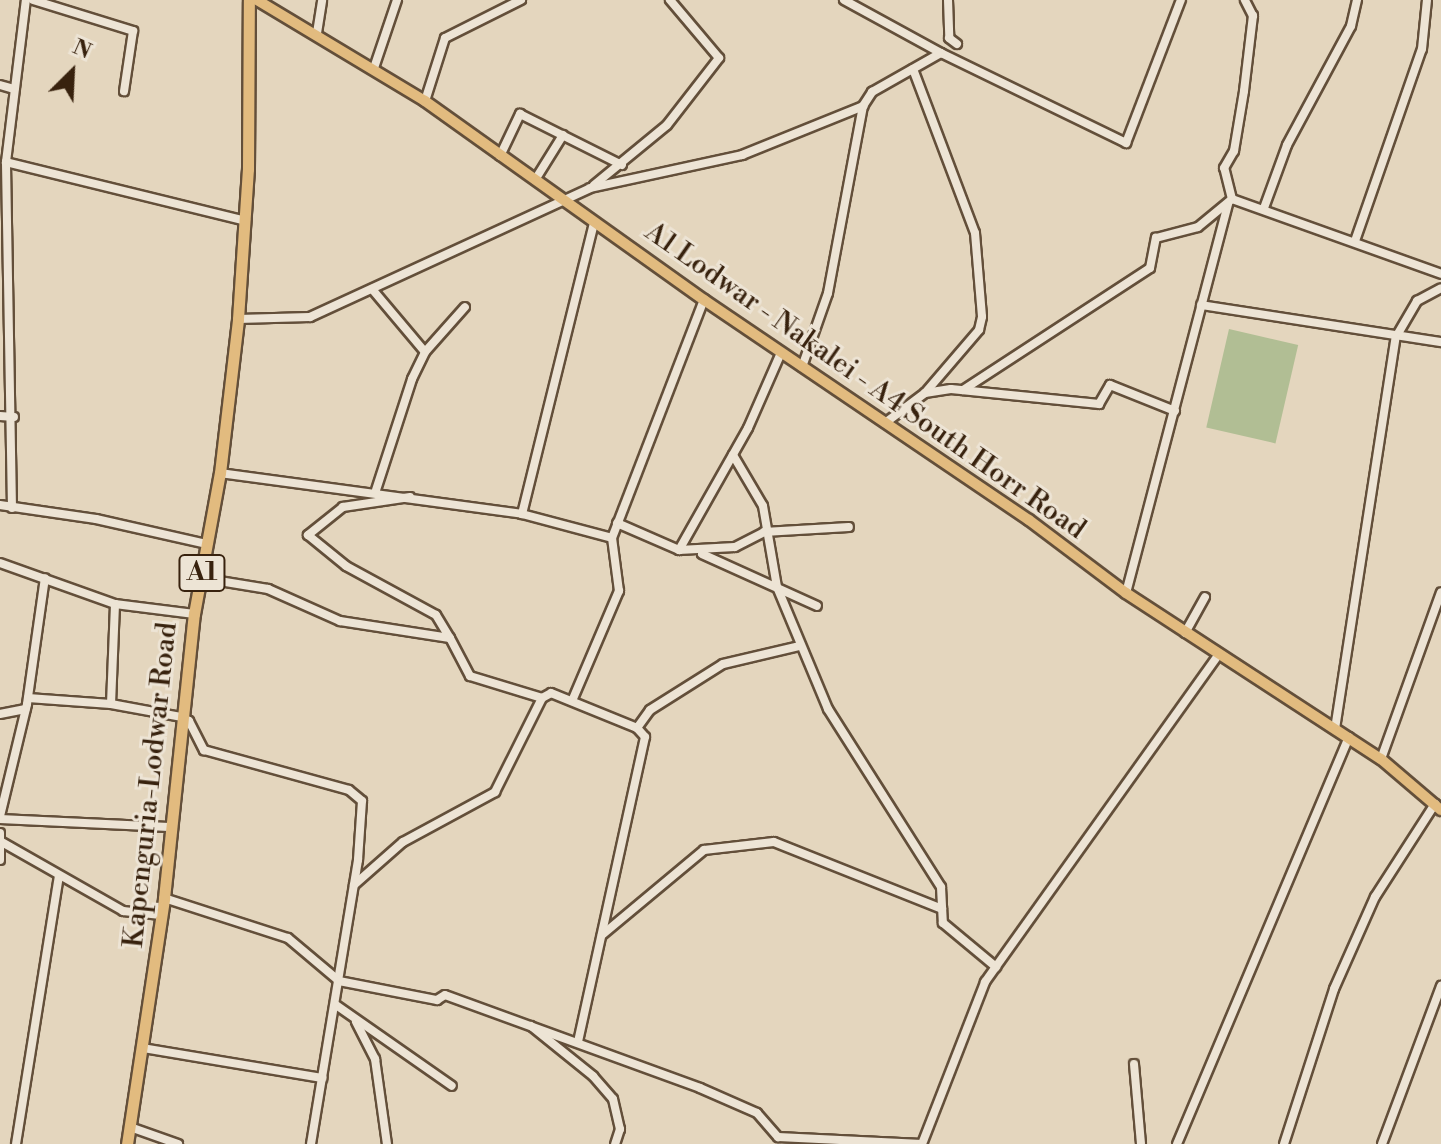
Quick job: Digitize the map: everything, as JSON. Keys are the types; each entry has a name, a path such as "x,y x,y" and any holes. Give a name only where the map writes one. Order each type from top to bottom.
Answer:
{"highway":[{"name":"Kapenguria-Lodwar Road","path":"127,1144 164,898 169,827 194,614 220,473 238,319 246,221 249,0"}],"main road":[{"name":"A1 Lodwar - Nakalei - A4 South Horr Road","path":"257,0 317,33 425,101 594,223 1126,593 1381,759 1438,807"}],"street":[{"path":"12,508 14,417 4,134 14,89 26,0"},
{"path":"33,0 133,31 124,91"},
{"path":"317,33 322,0"},
{"path":"374,68 397,0"},
{"path":"425,101 445,38 521,0"},
{"path":"238,319 310,317 590,188 622,165 667,125 719,58 670,0"},
{"path":"844,0 941,53 1126,143 1181,0"},
{"path":"948,0 949,38 957,44"},
{"path":"1126,593 1230,201 1224,168 1234,151 1253,16 1245,0"},
{"path":"1264,208 1287,145 1351,26 1357,0"},
{"path":"1355,241 1422,49 1427,0"},
{"path":"802,367 828,293 863,106 872,92 941,53"},
{"path":"885,423 925,393 979,330 982,317 975,233 913,69"},
{"path":"0,85 14,89"},
{"path":"590,188 742,155 863,106"},
{"path":"500,156 520,114 622,165"},
{"path":"535,180 563,135"},
{"path":"6,162 246,221"},
{"path":"1230,201 1264,208 1441,274"},
{"path":"963,390 1150,268 1156,238 1198,227 1230,201"},
{"path":"522,514 594,223"},
{"path":"1335,729 1396,337 1417,301 1441,288"},
{"path":"372,289 425,352"},
{"path":"572,701 619,591 612,538 704,300"},
{"path":"1201,305 1441,342"},
{"path":"376,490 425,352 465,307"},
{"path":"679,550 733,455 781,353"},
{"path":"925,393 963,390 1099,404 1110,385 1175,411"},
{"path":"0,416 14,417"},
{"path":"733,455 763,506 764,532 777,587 799,646 860,764 941,887 943,923 996,967"},
{"path":"220,473 376,490 522,514 612,538"},
{"path":"413,496 343,507 308,535 346,566 436,615 470,676 542,698"},
{"path":"0,505 96,519 207,544"},
{"path":"617,523 679,550 697,552 735,547 764,532 849,527"},
{"path":"697,552 817,606"},
{"path":"0,563 115,604 194,614"},
{"path":"45,578 26,709 0,817 169,827"},
{"path":"201,578 268,589 340,621 450,638"},
{"path":"1381,759 1441,592"},
{"path":"1185,633 1205,597"},
{"path":"111,704 115,604"},
{"path":"637,728 650,710 723,664 799,646"},
{"path":"164,898 288,938 339,981 437,1000 445,995 578,1041 757,1113 779,1140 922,1144 937,1095 996,967 1218,655"},
{"path":"353,885 403,842 495,792 542,698 551,693 637,728 645,737 646,751 633,784 578,1041"},
{"path":"28,698 111,704 181,717 189,721 204,750 349,790 362,801 336,1005 311,1144"},
{"path":"0,714 26,709"},
{"path":"1177,1144 1349,737"},
{"path":"1284,1144 1304,1069 1339,976 1375,897 1438,807"},
{"path":"0,860 1,839"},
{"path":"1,839 59,877 123,911 161,915"},
{"path":"602,935 704,850 774,842 942,909"},
{"path":"16,1144 59,877"},
{"path":"1382,1144 1441,986"},
{"path":"336,1005 356,1022 452,1086"},
{"path":"524,1020 593,1076 613,1099 620,1129 615,1144"},
{"path":"356,1022 375,1059 387,1144"},
{"path":"143,1048 323,1078"},
{"path":"1134,1064 1141,1144"},
{"path":"130,1127 178,1144"}],"green space":[{"path":"1229,329 1298,345 1275,443 1206,427"}]}
